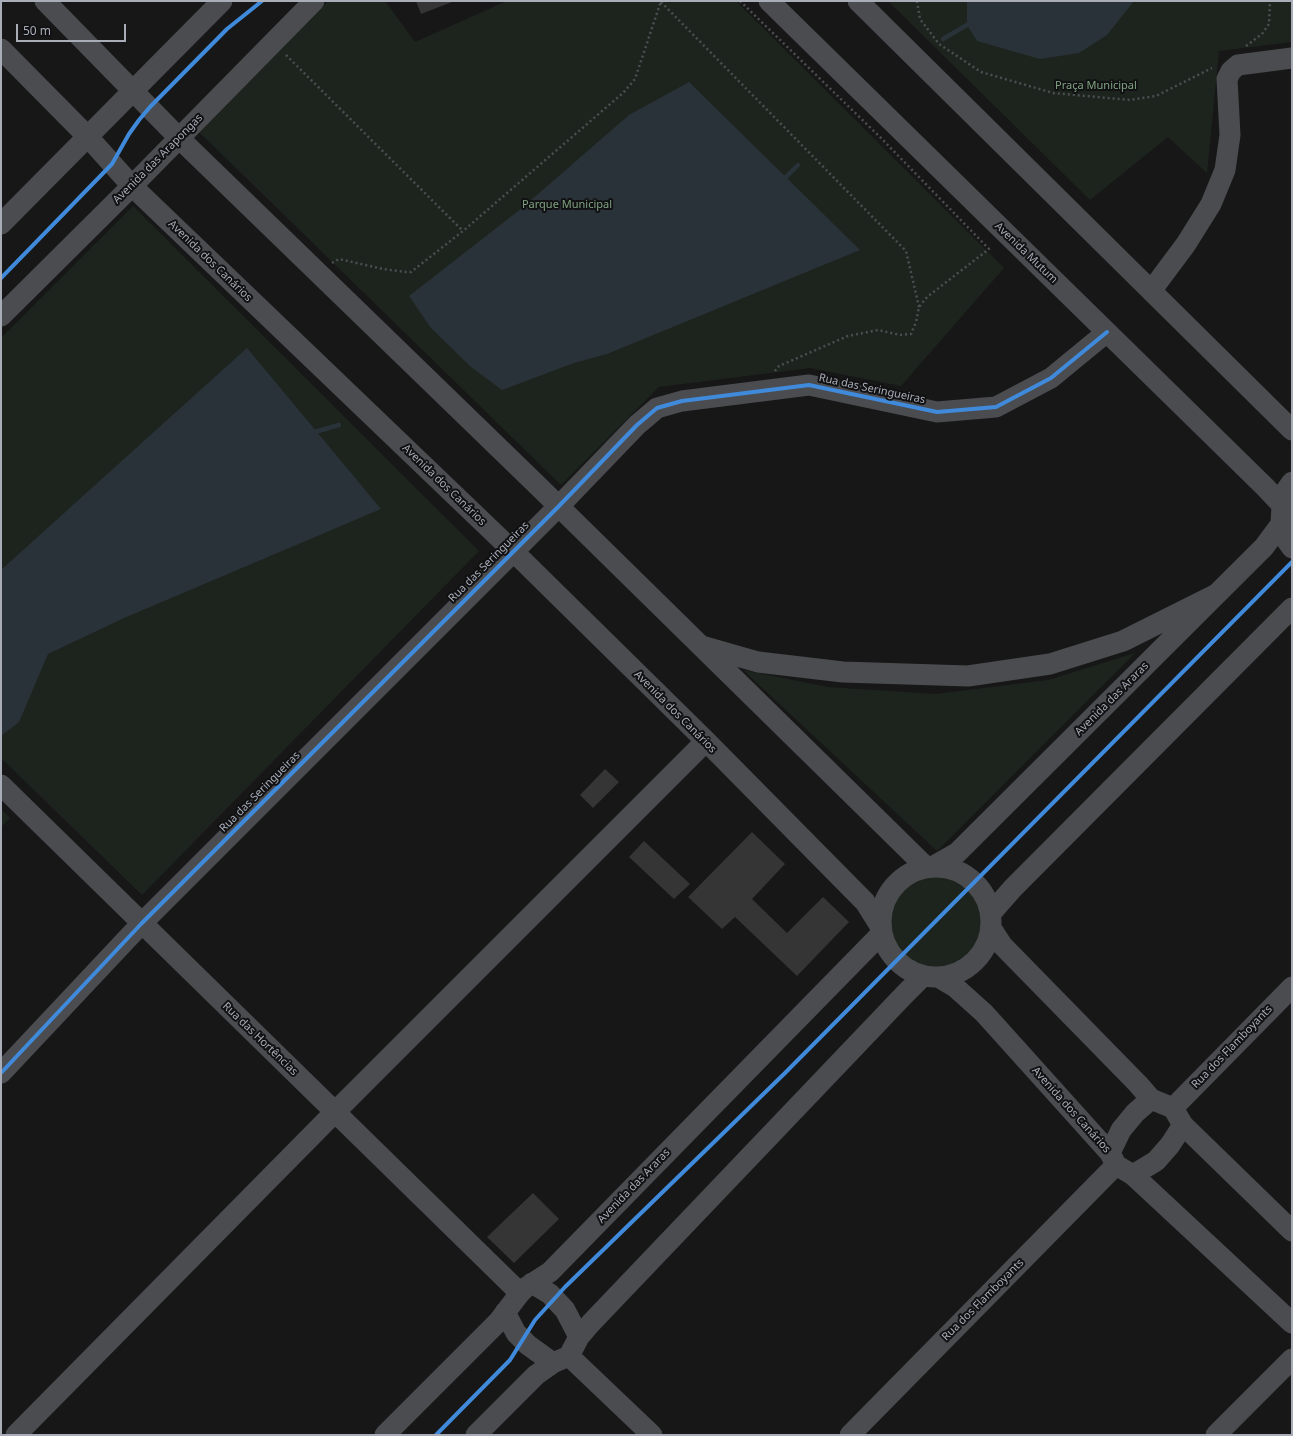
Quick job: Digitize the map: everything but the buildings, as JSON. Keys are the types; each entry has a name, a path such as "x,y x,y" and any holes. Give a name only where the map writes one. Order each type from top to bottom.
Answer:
{"street":[{"path":"45,1 179,138 930,867"},
{"path":"1,224 222,1"},
{"name":"Avenida das Arapongas","path":"1,316 132,186 314,1"},
{"name":"Avenida Mutum","path":"768,1 1265,487 1281,515"},
{"path":"858,1 1292,430"},
{"name":"Avenida dos Canários","path":"1,49 88,137 132,186 513,551 706,741 865,902 881,930"},
{"path":"1151,291 1186,244 1212,204 1225,170 1230,135 1228,79 1231,71 1238,65 1292,58"},
{"name":"Rua das Seringueiras","path":"1,1073 142,923 559,506 637,425 657,408 682,401 809,385 937,412 996,407 1051,378 1107,332"},
{"name":"Avenida das Araras","path":"930,867 958,854 1264,547 1281,515 1287,489 1292,482"},
{"path":"1281,515 1287,541 1292,548"},
{"path":"700,645 758,662 843,672 968,676 1050,664 1115,643 1217,594"},
{"path":"476,1435 536,1375 561,1360 579,1337 613,1300 904,994 931,977 957,973 974,962 986,947 991,920 1018,882 1292,608"},
{"path":"16,1435 335,1112 706,741"},
{"name":"Rua das Hortências","path":"1,784 335,1112 526,1288"},
{"path":"931,977 904,968 890,953 881,930 882,906 891,888 906,874 930,867 954,869 971,879 984,894 991,920 1002,945 1138,1084 1151,1100 1178,1116 1292,1232"},
{"name":"Avenida das Araras","path":"385,1435 498,1322 526,1288 550,1272 881,930"},
{"name":"Avenida dos Canários","path":"931,977 955,987 984,1013 1120,1164 1292,1323"},
{"name":"Rua dos Flamboyants","path":"850,1435 1120,1164 1156,1161 1170,1145 1178,1116 1292,986"},
{"path":"1120,1164 1121,1130 1135,1113 1151,1100"},
{"path":"526,1288 550,1294 565,1310 579,1337"},
{"path":"505,1312 516,1333 528,1345 561,1360 652,1435"},
{"path":"1216,1435 1292,1359"}],"path":[{"path":"740,1 881,138 989,249 927,297 919,307"},
{"path":"917,1 920,19 939,44 981,72 1053,93 1130,100 1156,96 1217,66"},
{"path":"1245,46 1262,34 1269,24 1270,1"},
{"path":"320,274 330,264 339,259 383,269 412,272 463,231 627,88 635,79 661,2 906,250 919,307 916,322 911,334 900,335 878,330 848,336 779,366 775,372"},
{"path":"273,42 463,231"}],"green space":[{"name":"Parque Municipal","path":"328,1 385,1 415,42 507,1 736,1 1004,268 901,386 810,368 659,387 561,485 199,132"},
{"name":"Praça Municipal","path":"888,1 1292,1 1292,42 1219,51 1207,173 1168,137 1090,200"},
{"path":"133,206 479,551 142,895 1,758 1,338"},
{"path":"1135,653 937,851 743,670 828,687 936,694 1048,680"},
{"path":"1,809 10,818 1,827"},
{"path":"927,875 945,875 954,878 970,888 980,904 983,913 983,931 980,940 970,956 954,966 945,969 927,969 918,966 902,956 892,940 889,931 889,913 892,904 902,888 918,878"}],"shaded area":[{"path":"967,1 1134,1 1107,35 1079,53 1040,59 977,41 967,25"},
{"path":"689,82 860,250 607,354 574,363 502,390 470,366 431,328 409,296 522,208 629,115"},
{"path":"247,348 381,509 124,618 48,654 19,722 1,736 1,570"}],"waterway":[{"path":"943,39 972,22"},
{"path":"783,180 798,165"},
{"path":"311,433 339,425"}],"cycle path":[{"path":"1,278 112,164 129,134 150,107 227,29 262,1"},
{"path":"1,1073 142,923 559,506 637,425 657,408 682,401 809,385 937,412 996,407 1051,378 1107,332"},
{"path":"436,1435 510,1360 535,1320 565,1287 785,1073 1292,562"}]}
